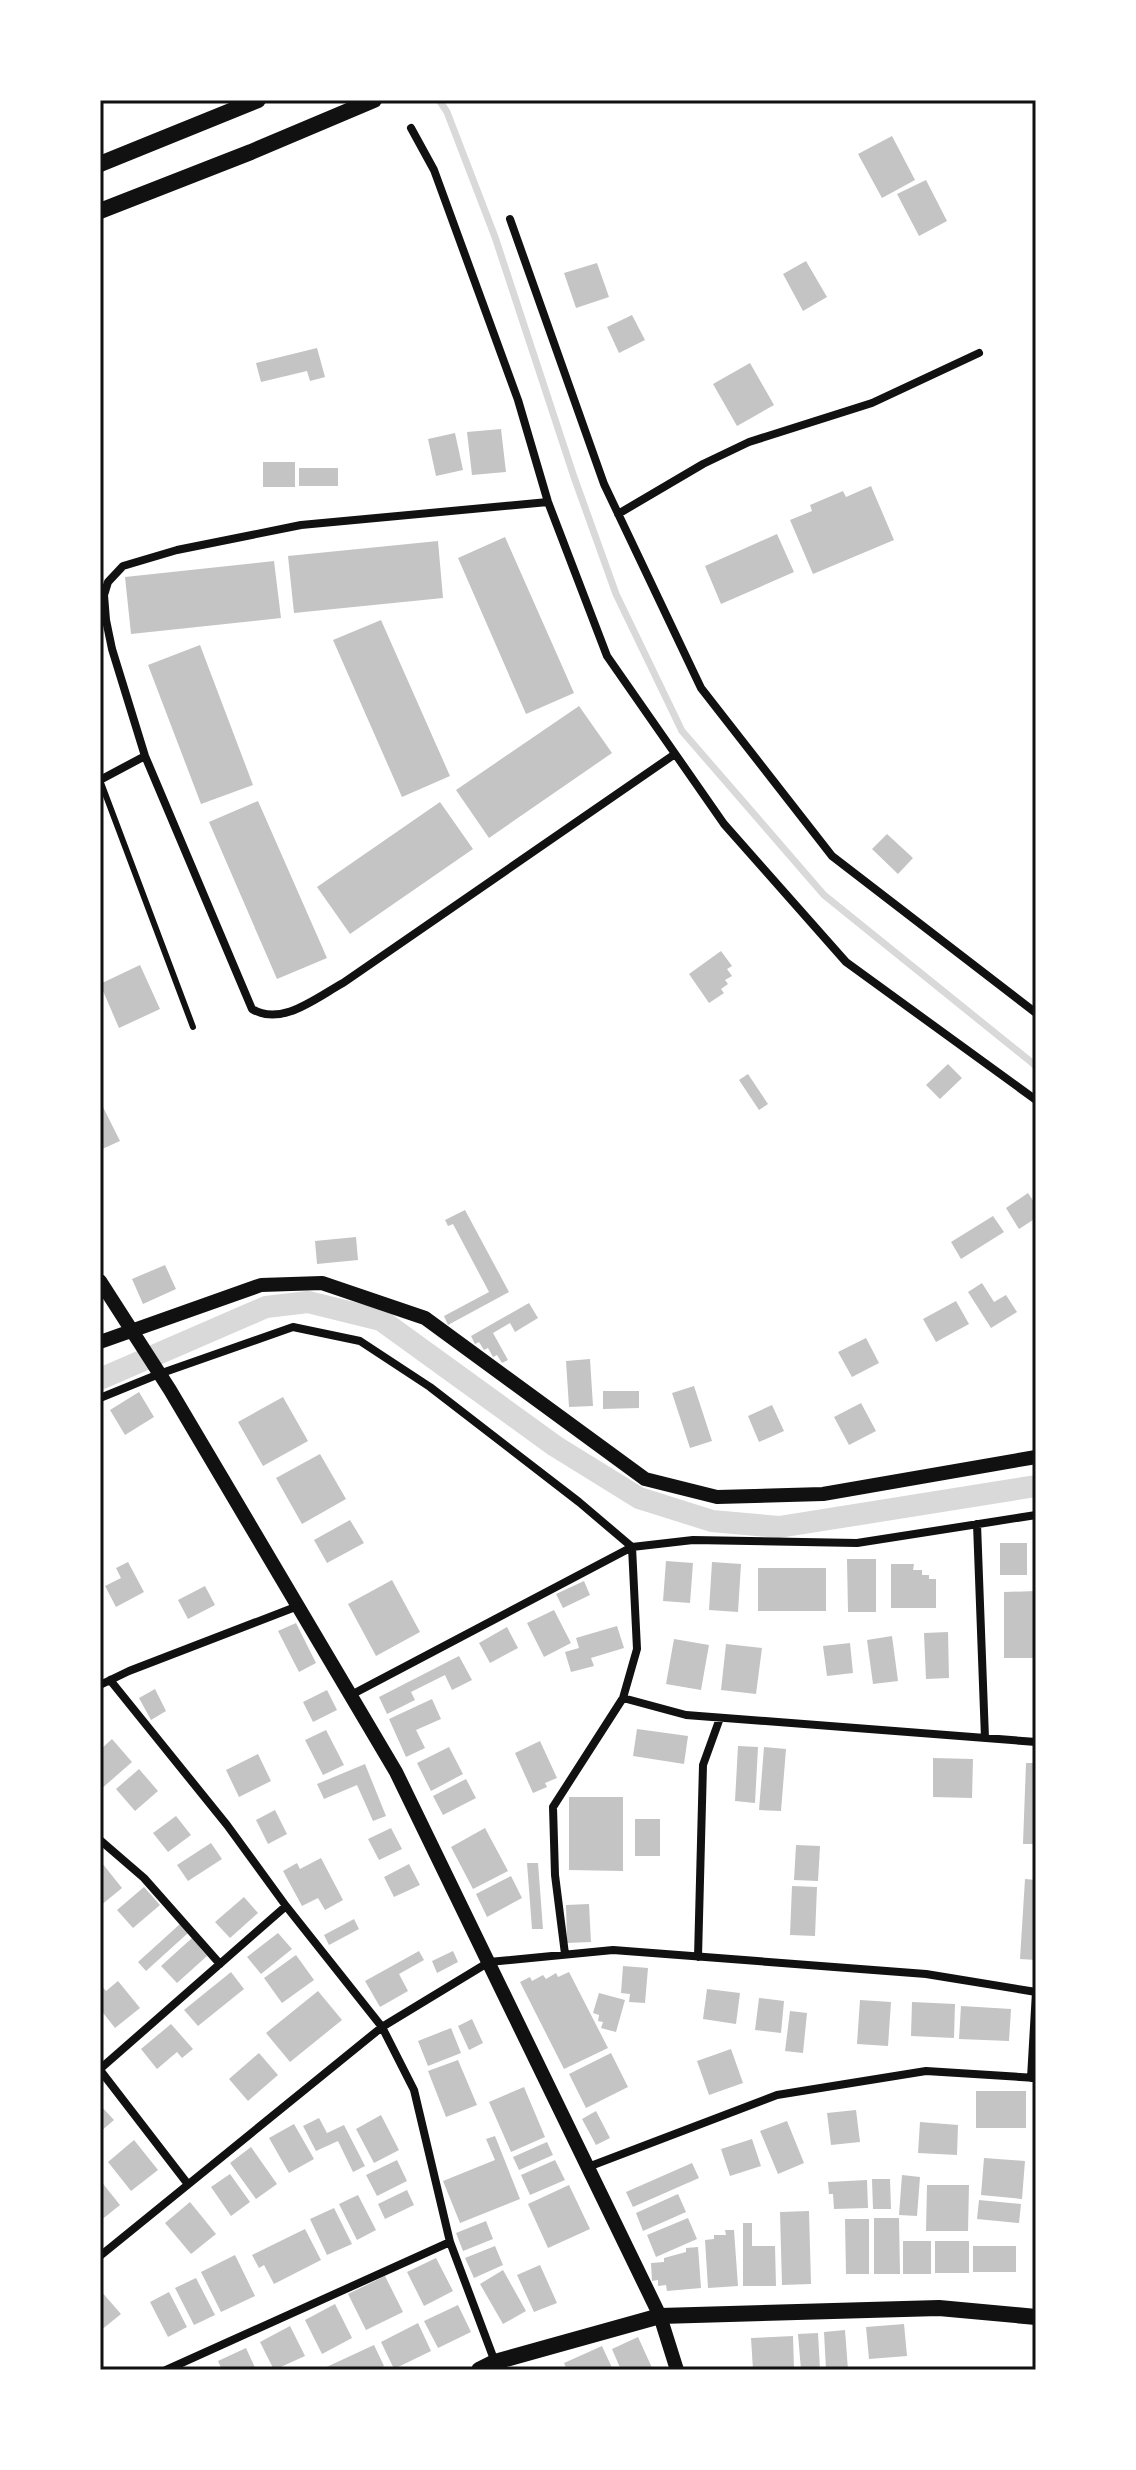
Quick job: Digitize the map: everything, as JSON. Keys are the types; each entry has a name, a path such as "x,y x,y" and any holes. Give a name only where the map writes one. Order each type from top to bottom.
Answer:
{"main road":[{"path":"100,164 258,100"},
{"path":"100,211 374,100"},
{"path":"479,2370 495,2362 660,2316 939,2308 1036,2317"}],"street":[{"path":"411,128 434,170 508,371 548,502 607,656 724,824 846,962 1036,1100"},
{"path":"510,219 599,470 701,688 832,856 1036,1013"},
{"path":"618,514 703,464 749,442 872,403 979,353"},
{"path":"548,502 301,525 177,550 123,566 108,582 104,595 112,649 145,756 252,1009 267,1016 285,1014 343,983 675,754"},
{"path":"100,780 145,756"},
{"path":"100,1281 159,1374 396,1772 660,2316 677,2370"},
{"path":"100,1342 261,1285 322,1283 425,1318 645,1479 717,1497 823,1494 1036,1457"},
{"path":"100,1398 293,1327 360,1341 430,1387 632,1547 637,1649 623,1698 553,1807 555,1875 565,1954"},
{"path":"351,1695 632,1547 693,1540 857,1543 1036,1515"},
{"path":"977,1524 985,1738"},
{"path":"100,1685 298,1606"},
{"path":"110,1680 227,1825 286,1906 382,2027 414,2090 450,2242 495,2362"},
{"path":"623,1698 686,1715 1036,1742"},
{"path":"698,1957 703,1765 720,1718"},
{"path":"100,1840 144,1878 220,1964"},
{"path":"187,2183 100,2069 286,1906"},
{"path":"100,2256 382,2027 489,1962 613,1950 926,1974 1036,1992 1034,2078 926,2071 777,2095 588,2167"},
{"path":"166,2370 450,2242"}],"lane":[{"path":"100,780 193,1027"}],"building":[{"path":"892,136 915,180 882,198 858,154"},
{"path":"926,180 947,221 919,236 897,194"},
{"path":"806,261 827,297 803,311 783,274"},
{"path":"597,263 609,297 576,308 564,273"},
{"path":"632,315 645,340 619,353 607,327"},
{"path":"317,348 325,377 310,381 307,371 261,382 256,363"},
{"path":"750,363 774,405 737,426 713,384"},
{"path":"501,429 506,472 472,475 467,432"},
{"path":"455,433 463,470 436,476 428,439"},
{"path":"263,462 295,462 295,487 263,487"},
{"path":"299,468 338,468 338,486 299,486"},
{"path":"871,486 894,540 813,574 790,520 812,511 810,505 843,491 846,497"},
{"path":"777,534 794,572 721,604 705,566"},
{"path":"505,537 574,693 526,714 458,558"},
{"path":"438,541 443,598 294,613 288,556"},
{"path":"274,561 281,618 131,634 125,577"},
{"path":"381,620 450,776 402,797 333,640"},
{"path":"200,645 253,785 201,804 148,665"},
{"path":"579,706 612,753 489,838 456,790"},
{"path":"258,801 327,958 277,979 209,822"},
{"path":"440,802 473,849 350,934 317,887"},
{"path":"887,834 913,858 898,874 872,849"},
{"path":"721,951 732,966 727,969 732,976 725,980 728,984 721,989 724,993 709,1003 689,974"},
{"path":"140,965 160,1009 119,1028 100,984"},
{"path":"948,1064 962,1078 940,1099 926,1085"},
{"path":"748,1074 768,1104 759,1110 739,1080"},
{"path":"103,1107 120,1141 100,1150 100,1108"},
{"path":"1028,1193 1036,1205 1036,1218 1019,1229 1006,1208"},
{"path":"465,1210 509,1292 448,1325 444,1316 489,1292 453,1224 448,1226 445,1220"},
{"path":"993,1216 1004,1232 961,1259 951,1242"},
{"path":"356,1237 358,1260 317,1264 315,1241"},
{"path":"165,1265 176,1289 143,1304 132,1279"},
{"path":"982,1283 994,1302 1006,1295 1017,1312 991,1328 968,1292"},
{"path":"956,1301 969,1324 936,1342 923,1319"},
{"path":"529,1303 538,1318 515,1332 510,1323 493,1333 508,1360 502,1363 497,1355 493,1357 488,1348 484,1350 479,1342 475,1344 471,1336"},
{"path":"866,1338 879,1363 852,1377 838,1352"},
{"path":"590,1359 593,1406 569,1407 566,1361"},
{"path":"694,1386 712,1441 690,1448 672,1393"},
{"path":"603,1391 639,1391 639,1408 603,1409"},
{"path":"139,1392 154,1417 125,1435 110,1410"},
{"path":"283,1397 308,1441 263,1466 238,1422"},
{"path":"861,1403 876,1431 849,1445 834,1417"},
{"path":"772,1405 784,1431 759,1442 748,1416"},
{"path":"320,1454 346,1499 302,1524 276,1478"},
{"path":"350,1520 364,1543 327,1563 314,1540"},
{"path":"1000,1543 1027,1543 1027,1575 1000,1575"},
{"path":"847,1559 876,1559 876,1612 848,1612"},
{"path":"666,1561 693,1563 690,1603 663,1601"},
{"path":"128,1562 144,1592 116,1607 105,1586 121,1578 116,1568"},
{"path":"712,1562 741,1564 738,1612 709,1610"},
{"path":"891,1564 914,1564 913,1570 922,1570 922,1575 936,1579 936,1608 891,1608"},
{"path":"758,1568 826,1568 826,1611 758,1611"},
{"path":"392,1580 420,1632 376,1656 348,1604"},
{"path":"584,1581 590,1595 563,1608 556,1594"},
{"path":"205,1586 215,1605 188,1619 178,1600"},
{"path":"1036,1591 1036,1658 1004,1658 1004,1592"},
{"path":"554,1610 571,1643 544,1657 527,1623"},
{"path":"296,1623 316,1663 299,1672 278,1631"},
{"path":"617,1626 624,1648 591,1658 594,1666 571,1672 565,1652 579,1648 576,1638"},
{"path":"507,1627 518,1648 490,1663 479,1643"},
{"path":"948,1632 949,1678 926,1679 924,1633"},
{"path":"892,1636 898,1681 873,1684 867,1640"},
{"path":"674,1639 709,1645 701,1690 666,1684"},
{"path":"850,1643 853,1673 827,1676 823,1646"},
{"path":"726,1644 762,1648 756,1694 721,1690"},
{"path":"459,1656 472,1680 452,1690 445,1675 411,1692 415,1700 387,1714 379,1697"},
{"path":"155,1689 166,1711 151,1720 139,1698"},
{"path":"327,1690 337,1710 313,1722 303,1702"},
{"path":"432,1699 441,1719 416,1730 425,1748 406,1757 389,1719"},
{"path":"637,1729 688,1736 684,1764 633,1756"},
{"path":"326,1730 344,1765 323,1775 305,1740"},
{"path":"112,1739 132,1762 100,1790 100,1750"},
{"path":"540,1741 557,1778 533,1793 515,1753"},
{"path":"738,1746 758,1747 755,1803 735,1801"},
{"path":"449,1747 463,1774 431,1791 417,1763"},
{"path":"764,1747 786,1749 781,1811 759,1810"},
{"path":"258,1754 271,1781 239,1797 226,1770"},
{"path":"933,1758 973,1759 972,1798 933,1797"},
{"path":"1026,1763 1036,1763 1036,1844 1023,1844"},
{"path":"365,1764 386,1816 373,1821 357,1785 324,1799 317,1784"},
{"path":"139,1769 158,1791 135,1811 116,1789"},
{"path":"466,1779 476,1798 443,1815 433,1796"},
{"path":"569,1797 623,1797 623,1871 569,1870"},
{"path":"275,1810 287,1834 268,1844 256,1820"},
{"path":"176,1816 191,1835 168,1852 153,1833"},
{"path":"635,1819 660,1819 660,1856 635,1856"},
{"path":"391,1828 402,1849 379,1860 368,1839"},
{"path":"485,1828 508,1871 473,1889 451,1847"},
{"path":"211,1843 222,1859 188,1881 177,1865"},
{"path":"796,1845 820,1846 818,1881 794,1880"},
{"path":"321,1858 343,1900 325,1910 318,1898 302,1906 283,1871 297,1863 300,1869"},
{"path":"527,1863 538,1863 543,1929 532,1929"},
{"path":"100,1864 122,1888 100,1906"},
{"path":"409,1864 420,1885 394,1897 384,1877"},
{"path":"511,1876 522,1898 487,1917 476,1894"},
{"path":"1025,1879 1036,1880 1036,1960 1020,1959"},
{"path":"792,1886 817,1887 815,1936 790,1935"},
{"path":"144,1887 160,1905 133,1928 117,1910"},
{"path":"244,1897 258,1913 230,1938 215,1922"},
{"path":"589,1904 591,1942 567,1943 566,1905"},
{"path":"354,1919 359,1929 329,1945 324,1935"},
{"path":"180,1924 188,1933 146,1971 138,1962"},
{"path":"278,1933 292,1949 261,1974 247,1957"},
{"path":"192,1938 207,1956 177,1983 161,1966"},
{"path":"419,1951 424,1960 399,1974 408,1991 380,2007 365,1981"},
{"path":"453,1951 458,1962 437,1973 432,1961"},
{"path":"296,1955 314,1980 282,2003 264,1978"},
{"path":"623,1966 648,1968 645,2003 629,2002 630,1994 621,1993"},
{"path":"231,1972 244,1989 198,2026 184,2010"},
{"path":"569,1972 608,2048 564,2069 520,1982 530,1977 532,1981 543,1975 546,1979 556,1973 558,1977"},
{"path":"118,1981 140,2008 115,2028 100,2009 100,1984 106,1991"},
{"path":"707,1989 740,1993 736,2024 703,2019"},
{"path":"318,1991 342,2020 290,2062 266,2033"},
{"path":"599,1993 625,2000 616,2032 601,2028 603,2022 598,2021 599,2015 593,2013"},
{"path":"759,1998 784,2001 781,2033 755,2030"},
{"path":"860,2000 891,2002 888,2046 857,2044"},
{"path":"912,2002 955,2004 954,2038 911,2036"},
{"path":"961,2006 1011,2009 1009,2041 959,2039"},
{"path":"790,2011 807,2013 803,2053 785,2051"},
{"path":"472,2019 483,2043 469,2050 458,2026"},
{"path":"171,2024 193,2049 182,2058 177,2052 157,2069 141,2049"},
{"path":"451,2028 461,2053 428,2066 418,2041"},
{"path":"731,2049 743,2083 709,2095 697,2061"},
{"path":"259,2053 278,2075 248,2101 229,2079"},
{"path":"611,2053 628,2087 586,2108 569,2074"},
{"path":"458,2060 477,2105 446,2117 428,2071"},
{"path":"524,2087 545,2137 511,2152 489,2102"},
{"path":"976,2091 1026,2091 1026,2128 976,2128"},
{"path":"100,2105 114,2120 100,2132"},
{"path":"856,2110 860,2142 831,2145 827,2113"},
{"path":"596,2111 610,2138 596,2145 582,2119"},
{"path":"381,2115 399,2150 374,2163 356,2129"},
{"path":"319,2118 327,2133 344,2125 365,2166 353,2172 338,2141 316,2151 303,2126"},
{"path":"787,2121 804,2163 778,2174 760,2131"},
{"path":"920,2122 958,2125 957,2155 918,2153"},
{"path":"294,2124 314,2159 289,2173 269,2138"},
{"path":"495,2136 520,2199 460,2223 443,2181 495,2160 486,2139"},
{"path":"752,2139 761,2166 730,2176 721,2149"},
{"path":"134,2140 158,2170 131,2191 108,2162"},
{"path":"547,2142 553,2155 519,2170 513,2157"},
{"path":"251,2147 277,2184 256,2199 230,2163"},
{"path":"984,2158 1025,2161 1022,2199 981,2195"},
{"path":"397,2160 407,2181 377,2196 366,2175"},
{"path":"555,2160 565,2180 530,2195 521,2175"},
{"path":"692,2163 699,2178 633,2207 626,2192"},
{"path":"230,2174 250,2202 231,2216 211,2187"},
{"path":"902,2175 920,2177 917,2216 899,2215"},
{"path":"872,2179 890,2179 891,2209 873,2209"},
{"path":"100,2180 120,2205 100,2221"},
{"path":"867,2180 868,2208 834,2209 828,2182"},
{"path":"569,2185 590,2229 548,2248 528,2204"},
{"path":"927,2185 969,2185 968,2231 926,2231"},
{"path":"407,2190 414,2205 385,2219 378,2204"},
{"path":"678,2194 686,2212 643,2231 636,2213"},
{"path":"358,2195 376,2230 357,2240 339,2204"},
{"path":"979,2200 1021,2204 1019,2223 977,2219"},
{"path":"190,2202 216,2234 191,2254 165,2223"},
{"path":"334,2208 352,2244 327,2255 310,2219"},
{"path":"809,2211 811,2284 782,2285 780,2212"},
{"path":"688,2218 697,2239 656,2257 647,2235"},
{"path":"874,2218 899,2218 900,2274 874,2274"},
{"path":"845,2219 869,2219 869,2274 846,2274"},
{"path":"486,2221 493,2239 463,2251 456,2233"},
{"path":"743,2223 752,2223 752,2246 775,2246 776,2286 743,2286"},
{"path":"305,2229 321,2260 274,2284 264,2265 259,2268 252,2255"},
{"path":"725,2230 734,2230 738,2286 708,2288 705,2240 714,2239 714,2235 726,2235"},
{"path":"903,2241 931,2241 931,2274 903,2274"},
{"path":"935,2241 969,2241 969,2273 935,2273"},
{"path":"495,2246 503,2265 474,2278 465,2258"},
{"path":"973,2246 1016,2246 1016,2272 973,2272"},
{"path":"698,2247 701,2288 667,2291 666,2285 658,2286 658,2280 652,2281 651,2263 664,2262 664,2258 686,2252 686,2248"},
{"path":"235,2255 255,2296 221,2312 201,2272"},
{"path":"436,2258 453,2291 424,2306 407,2272"},
{"path":"540,2265 557,2303 534,2312 517,2275"},
{"path":"503,2270 526,2311 503,2324 480,2284"},
{"path":"385,2276 403,2312 366,2330 348,2294"},
{"path":"196,2278 215,2315 194,2325 175,2288"},
{"path":"100,2290 121,2314 100,2331"},
{"path":"169,2292 187,2327 168,2337 150,2302"},
{"path":"335,2304 352,2338 322,2354 305,2320"},
{"path":"458,2305 471,2332 438,2348 424,2321"},
{"path":"418,2323 431,2351 394,2369 381,2342"},
{"path":"904,2324 907,2356 869,2359 866,2327"},
{"path":"290,2326 305,2356 274,2370 260,2342"},
{"path":"845,2330 848,2370 826,2370 824,2332"},
{"path":"818,2333 820,2370 801,2370 798,2334"},
{"path":"793,2336 794,2370 753,2370 751,2338"},
{"path":"638,2337 653,2370 621,2370 612,2349"},
{"path":"374,2345 384,2366 375,2370 320,2370"},
{"path":"602,2346 613,2370 567,2370 564,2363"},
{"path":"246,2348 256,2370 222,2370 218,2361"}],"waterway":[{"path":"439,100 447,112 495,237 616,594 682,731 824,895 1036,1066"},
{"path":"100,1379 266,1307 308,1302 381,1320 555,1446 639,1498 712,1521 779,1527 1036,1486"}]}
